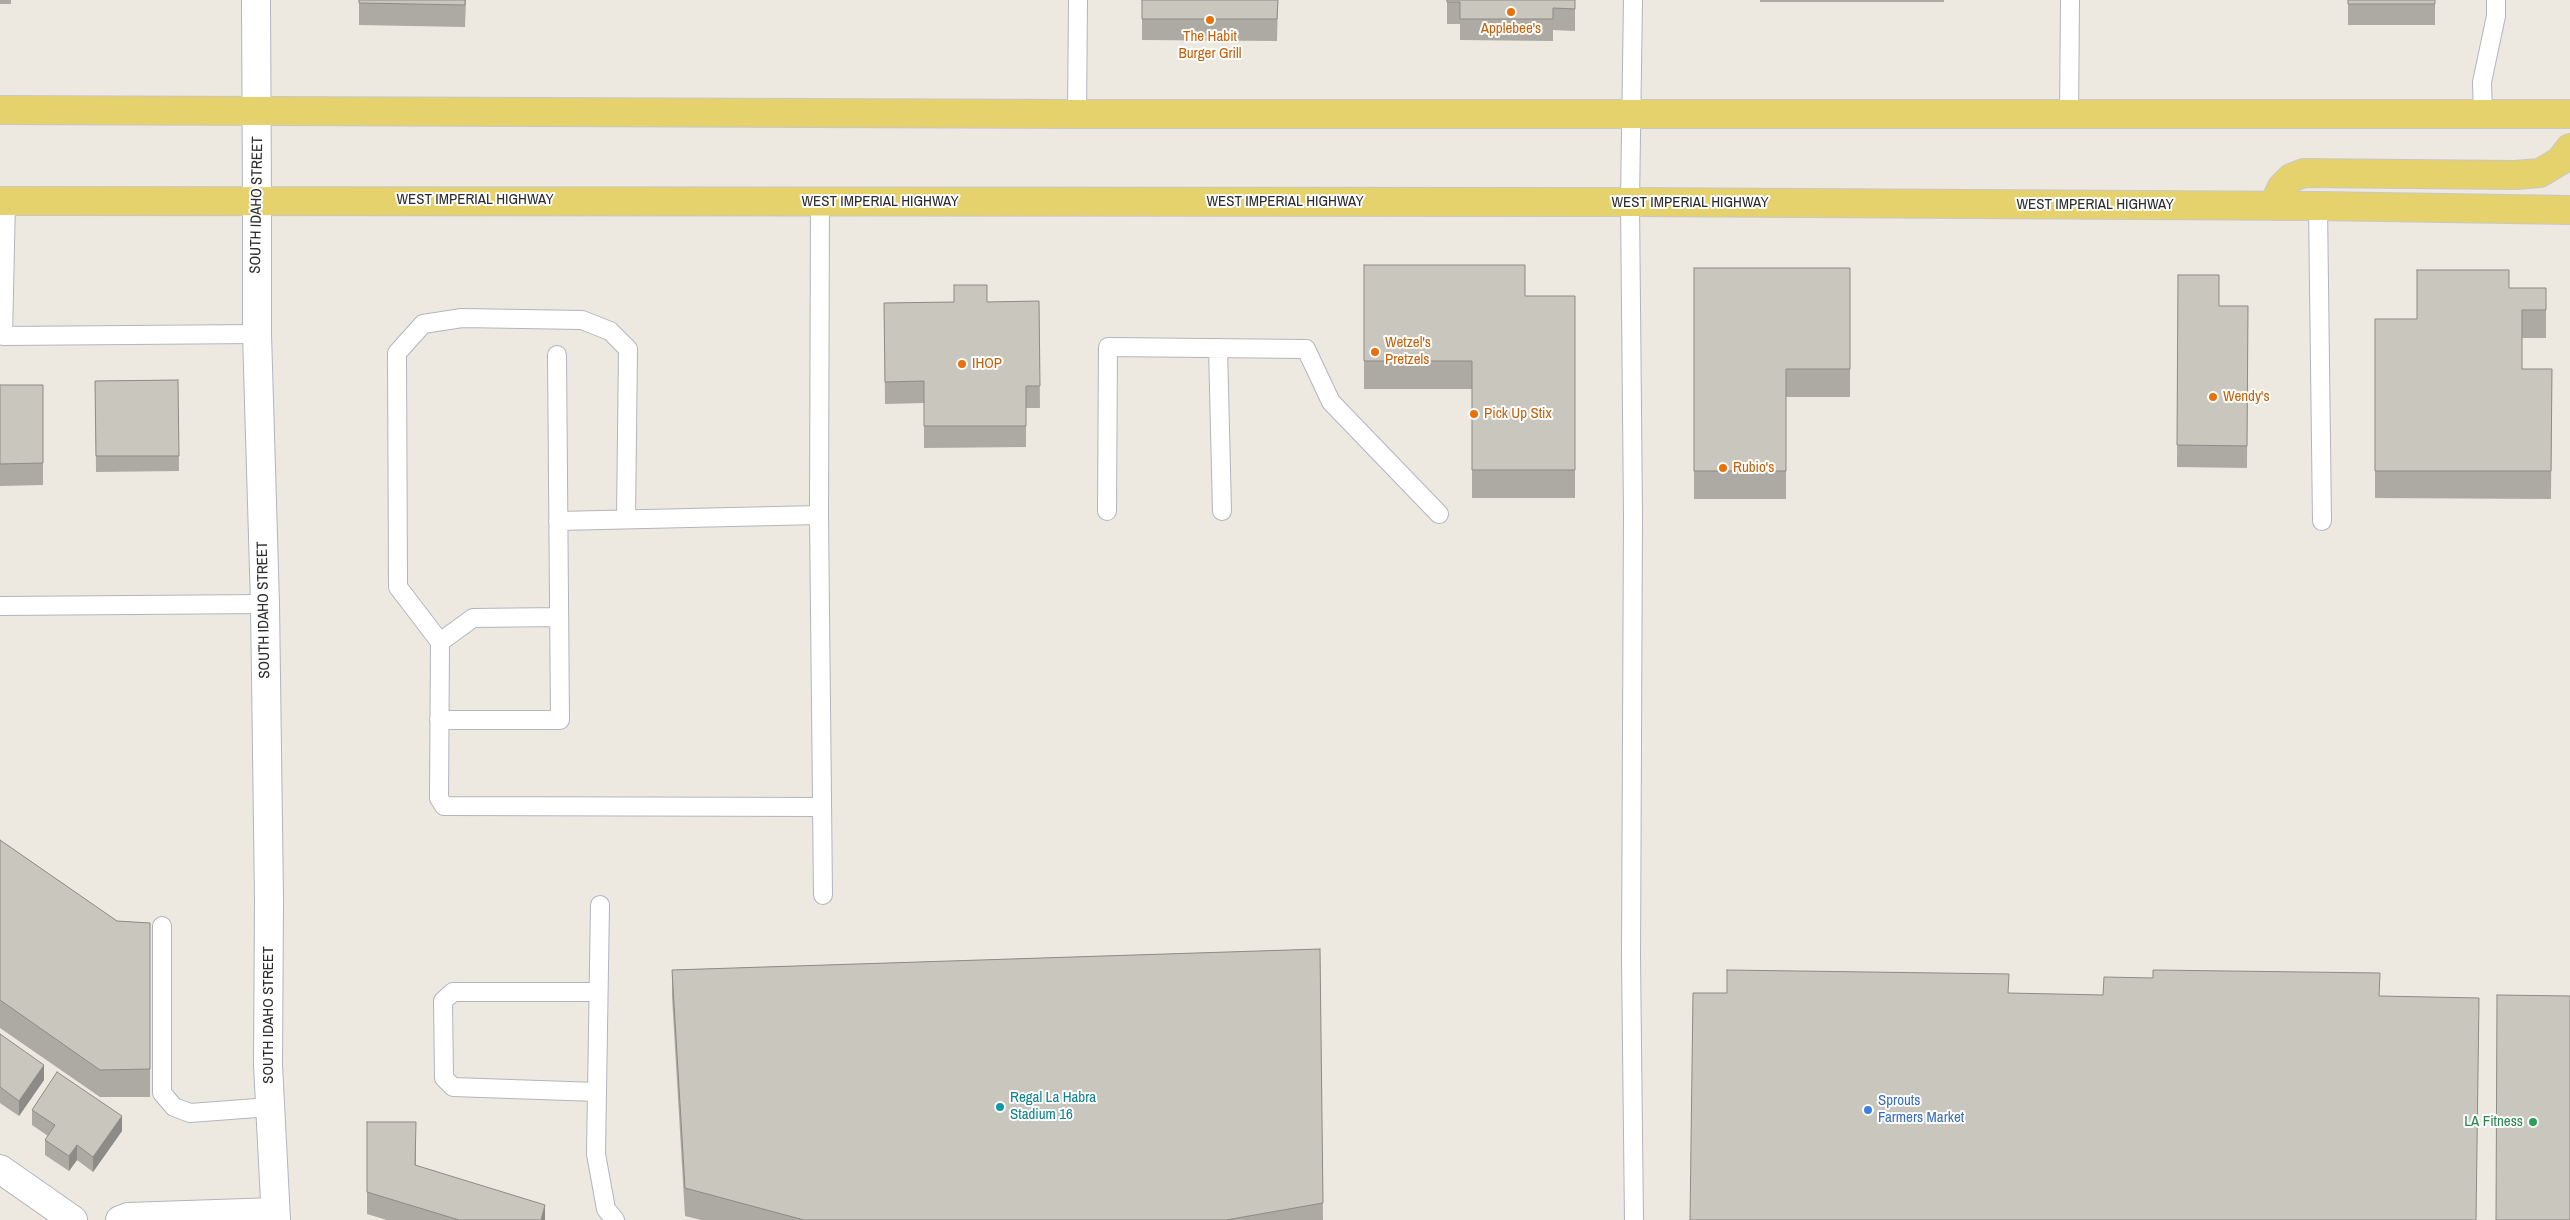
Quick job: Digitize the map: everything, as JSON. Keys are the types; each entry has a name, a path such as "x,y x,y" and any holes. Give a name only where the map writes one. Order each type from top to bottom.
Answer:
{"main road":[{"path":"0,110 1077,114 2570,114"},
{"path":"2274,206 2282,187 2291,178 2304,173 2515,175 2540,173 2560,161 2570,148"},
{"name":"WEST IMPERIAL HIGHWAY","path":"3,201 1630,202 2318,206 2570,210"}],"street":[{"name":"SOUTH IDAHO STREET","path":"256,0 258,110 257,334 265,604 270,1107 275,1216"},
{"path":"0,1169 73,1220"},
{"path":"120,1220 128,1217 275,1216"}],"lane":[{"path":"1077,114 1078,0"},
{"path":"1633,0 1630,202 1633,515 1631,958 1634,1220"},
{"path":"2069,115 2070,0"},
{"path":"2483,114 2482,82 2496,16 2496,0"},
{"path":"3,201 3,336 257,334"},
{"path":"820,202 819,515 823,895"},
{"path":"2318,206 2322,520"},
{"path":"626,519 628,349 610,331 582,320 462,318 423,324 397,353 398,586 440,642 438,798 444,806 822,807"},
{"path":"1107,511 1108,347 1306,349 1331,402 1439,514"},
{"path":"1218,348 1222,511"},
{"path":"439,720 560,720 557,355"},
{"path":"558,520 819,515"},
{"path":"0,606 265,604"},
{"path":"440,642 473,618 559,617"},
{"path":"600,905 596,1154 606,1209 615,1220"},
{"path":"162,926 162,1093 174,1107 190,1113 270,1107"},
{"path":"596,1092 453,1087 444,1078 443,1001 453,992 598,992"}],"building":[{"path":"359,0 465,0 465,5 359,3"},
{"path":"1142,0 1278,0 1277,19 1142,19"},
{"path":"1447,0 1575,0 1575,9 1553,8 1553,19 1460,19 1460,2 1447,2"},
{"path":"2348,0 2435,0 2435,4 2348,4"},
{"path":"1364,265 1525,265 1525,296 1575,296 1575,470 1472,470 1472,361 1364,361"},
{"path":"1694,268 1850,268 1850,369 1786,369 1786,471 1694,471"},
{"path":"2417,270 2509,270 2509,288 2546,288 2546,310 2522,310 2522,369 2552,369 2551,471 2375,471 2375,319 2417,319"},
{"name":"Wendy's","path":"2178,275 2219,275 2219,306 2248,306 2247,446 2177,445"},
{"name":"IHOP","path":"954,285 987,285 987,302 1039,301 1040,386 1026,386 1026,426 924,426 924,381 885,382 884,303 954,302"},
{"path":"178,380 179,456 96,456 95,381"},
{"path":"0,385 43,385 43,463 0,464"},
{"path":"0,840 117,921 150,923 150,1069 100,1070 0,1000"},
{"name":"Regal La Habra Stadium 16","path":"1320,949 1323,1203 1226,1220 804,1220 685,1188 672,970"},
{"path":"1727,970 2009,974 2008,993 2103,995 2104,977 2153,978 2153,970 2380,973 2379,996 2479,998 2476,1220 1690,1220 1693,993 1727,993"},
{"name":"LA Fitness","path":"2497,995 2570,996 2570,1220 2496,1220"},
{"path":"0,1034 44,1065 19,1101 0,1087"},
{"path":"57,1072 122,1116 93,1157 77,1145 69,1156 45,1140 55,1125 32,1110"},
{"path":"367,1122 416,1122 415,1165 545,1205 541,1220 459,1220 367,1192"}],"place":[{"name":"Applebee's","path":"1511,12"},
{"name":"The Habit Burger Grill","path":"1210,20"},
{"name":"Wetzel's Pretzels","path":"1375,352"},
{"name":"IHOP","path":"962,364"},
{"name":"Wendy's","path":"2213,397"},
{"name":"Pick Up Stix","path":"1474,414"},
{"name":"Rubio's","path":"1723,468"},
{"name":"Regal La Habra Stadium 16","path":"1000,1107"},
{"name":"Sprouts Farmers Market","path":"1868,1110"},
{"name":"LA Fitness","path":"2533,1122"}]}
